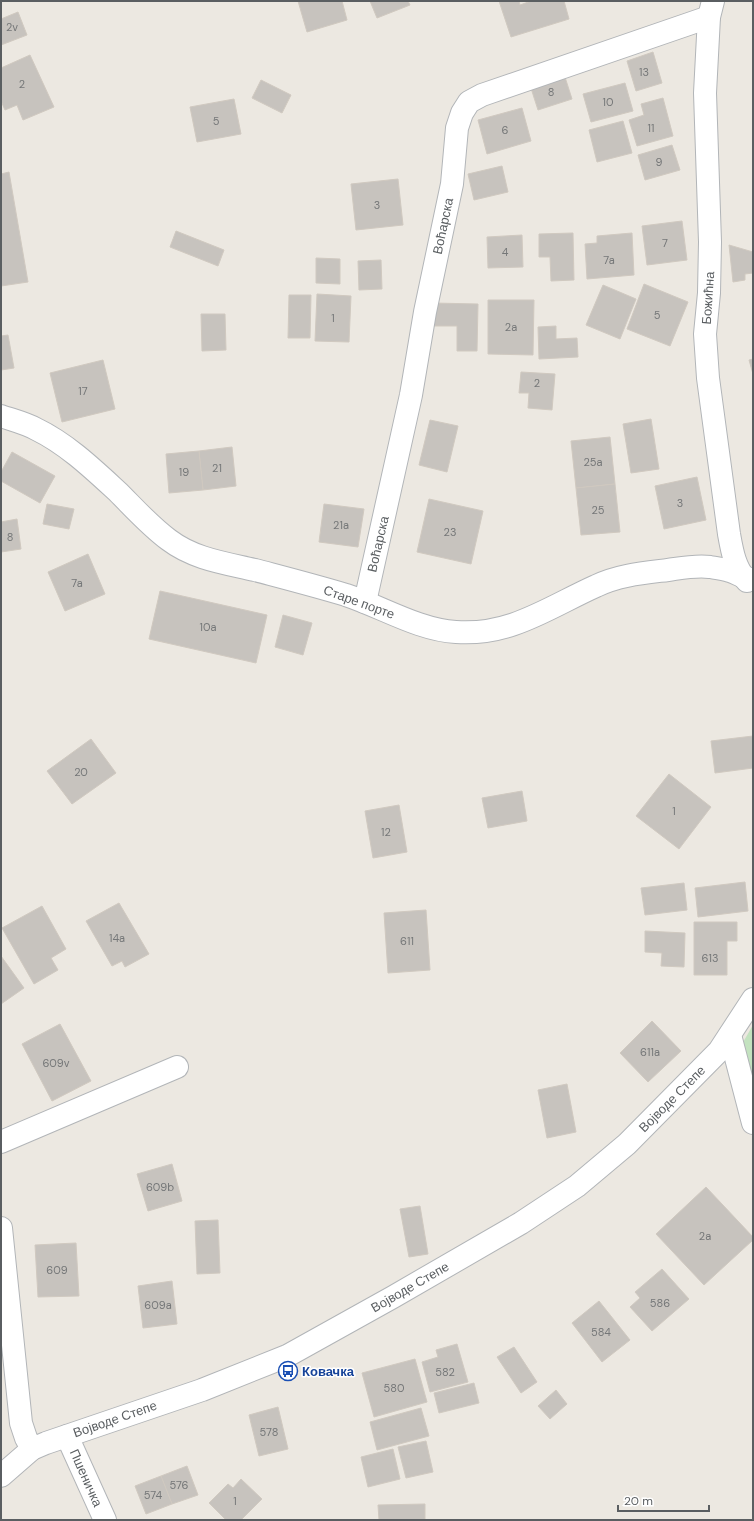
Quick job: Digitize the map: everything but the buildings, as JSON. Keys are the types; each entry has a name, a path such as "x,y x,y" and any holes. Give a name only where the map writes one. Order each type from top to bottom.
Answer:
{"street":[{"name":"Божићна","path":"711,9 705,94 710,242 705,334 708,378 729,534 734,558 750,582"},
{"name":"Воћарска","path":"364,602 411,395 425,312 452,184 457,128 462,113 470,102 482,95 711,9"},
{"name":"Старе порте","path":"1,416 35,428 73,452 157,530 180,547 209,559 277,576 364,602 420,625 455,632 480,632 509,626 534,617 596,586 616,578 695,566 730,571 750,582"},
{"name":"Војводе Степе","path":"1,1476 32,1450 67,1436 202,1390 287,1356 521,1223 577,1186 627,1144 706,1065 730,1035 753,999"},
{"path":"730,1035 753,1123"},
{"path":"1,1142 177,1067"},
{"path":"1,1228 21,1424 32,1450"},
{"name":"Пшеничка","path":"67,1436 105,1520"}],"green space":[{"path":"753,1025 753,1118 742,1044"}],"place":[{"name":"Ковачка","path":"288,1371"}]}
